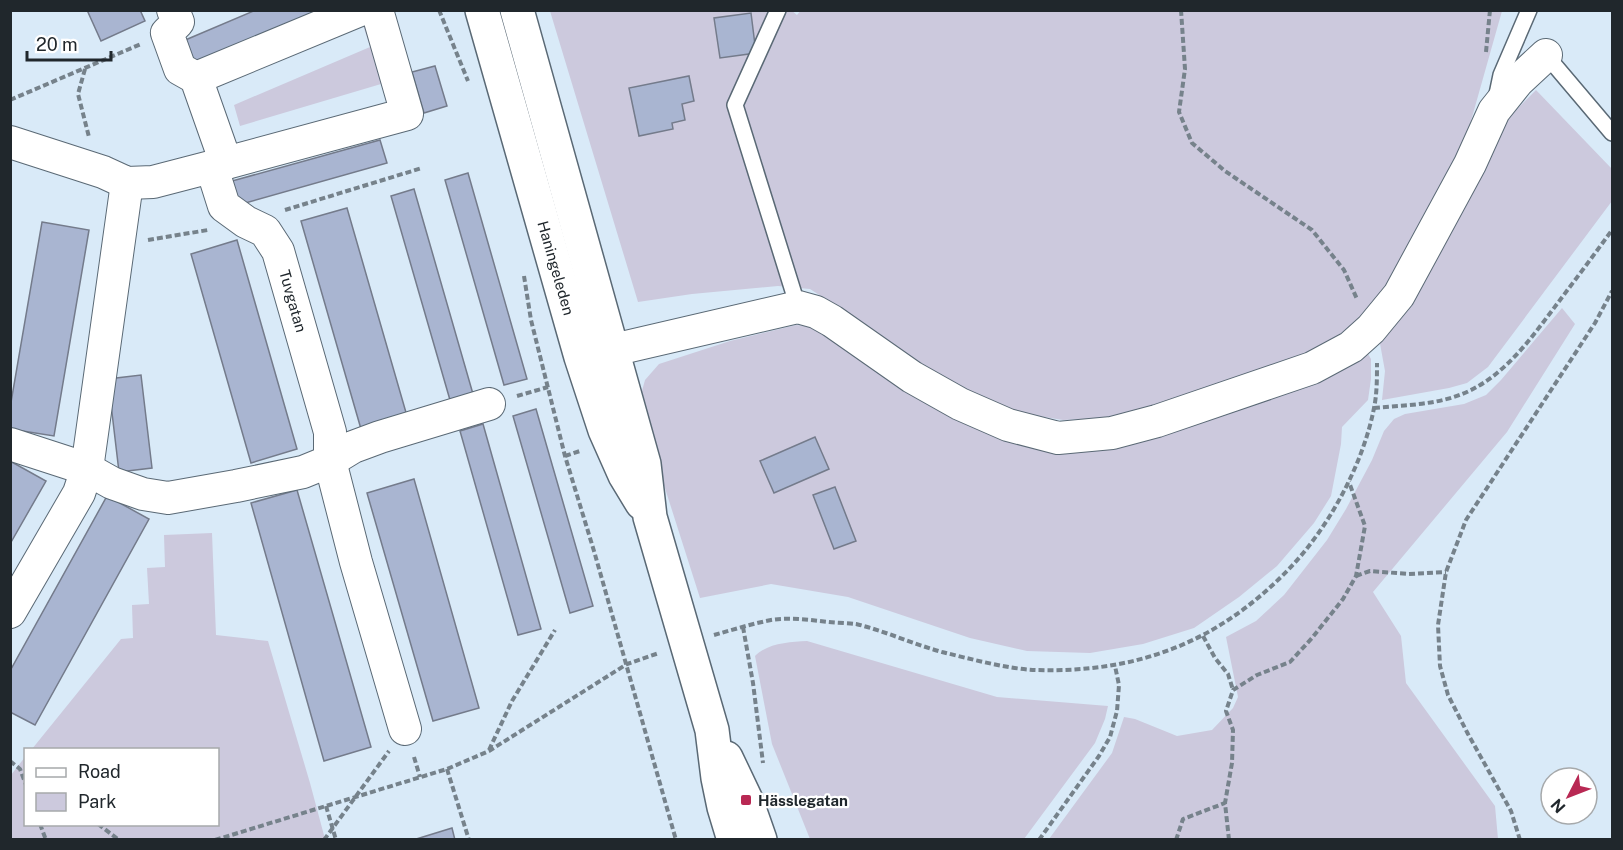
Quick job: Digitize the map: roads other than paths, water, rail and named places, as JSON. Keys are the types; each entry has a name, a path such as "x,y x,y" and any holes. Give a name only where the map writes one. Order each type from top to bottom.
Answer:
{"main road":[{"name":"Haningeleden","path":"482,10 596,354"},
{"name":"Haningeleden","path":"517,10 596,354 605,430 625,475 650,517 712,730 718,778 734,840"},
{"name":"Haningeleden","path":"712,730 746,800 759,840"}],"street":[{"path":"196,78 360,10"},
{"path":"10,142 115,177 153,182 407,114 377,10"},
{"name":"Tuvgatan","path":"170,22 180,69 196,78 219,165 224,206 246,222 265,231 278,251 330,432 330,461 356,562 405,729"},
{"path":"596,354 798,307 816,312 832,321 912,377 960,404 1008,425 1058,438 1112,433 1157,422 1312,368 1351,347 1371,329 1399,295 1470,164 1494,111 1518,81 1546,55"},
{"path":"10,612 80,493 87,469 115,177"},
{"path":"10,444 87,469 112,483 143,494 168,498 303,472 330,461 353,447 380,437 489,404"}],"lane":[{"path":"778,10 735,105 798,307"},
{"path":"1494,111 1501,75 1529,10"},
{"path":"1546,55 1612,134"},
{"path":"720,840 724,807"}],"place":[{"name":"Hässlegatan","path":"746,800"}]}
